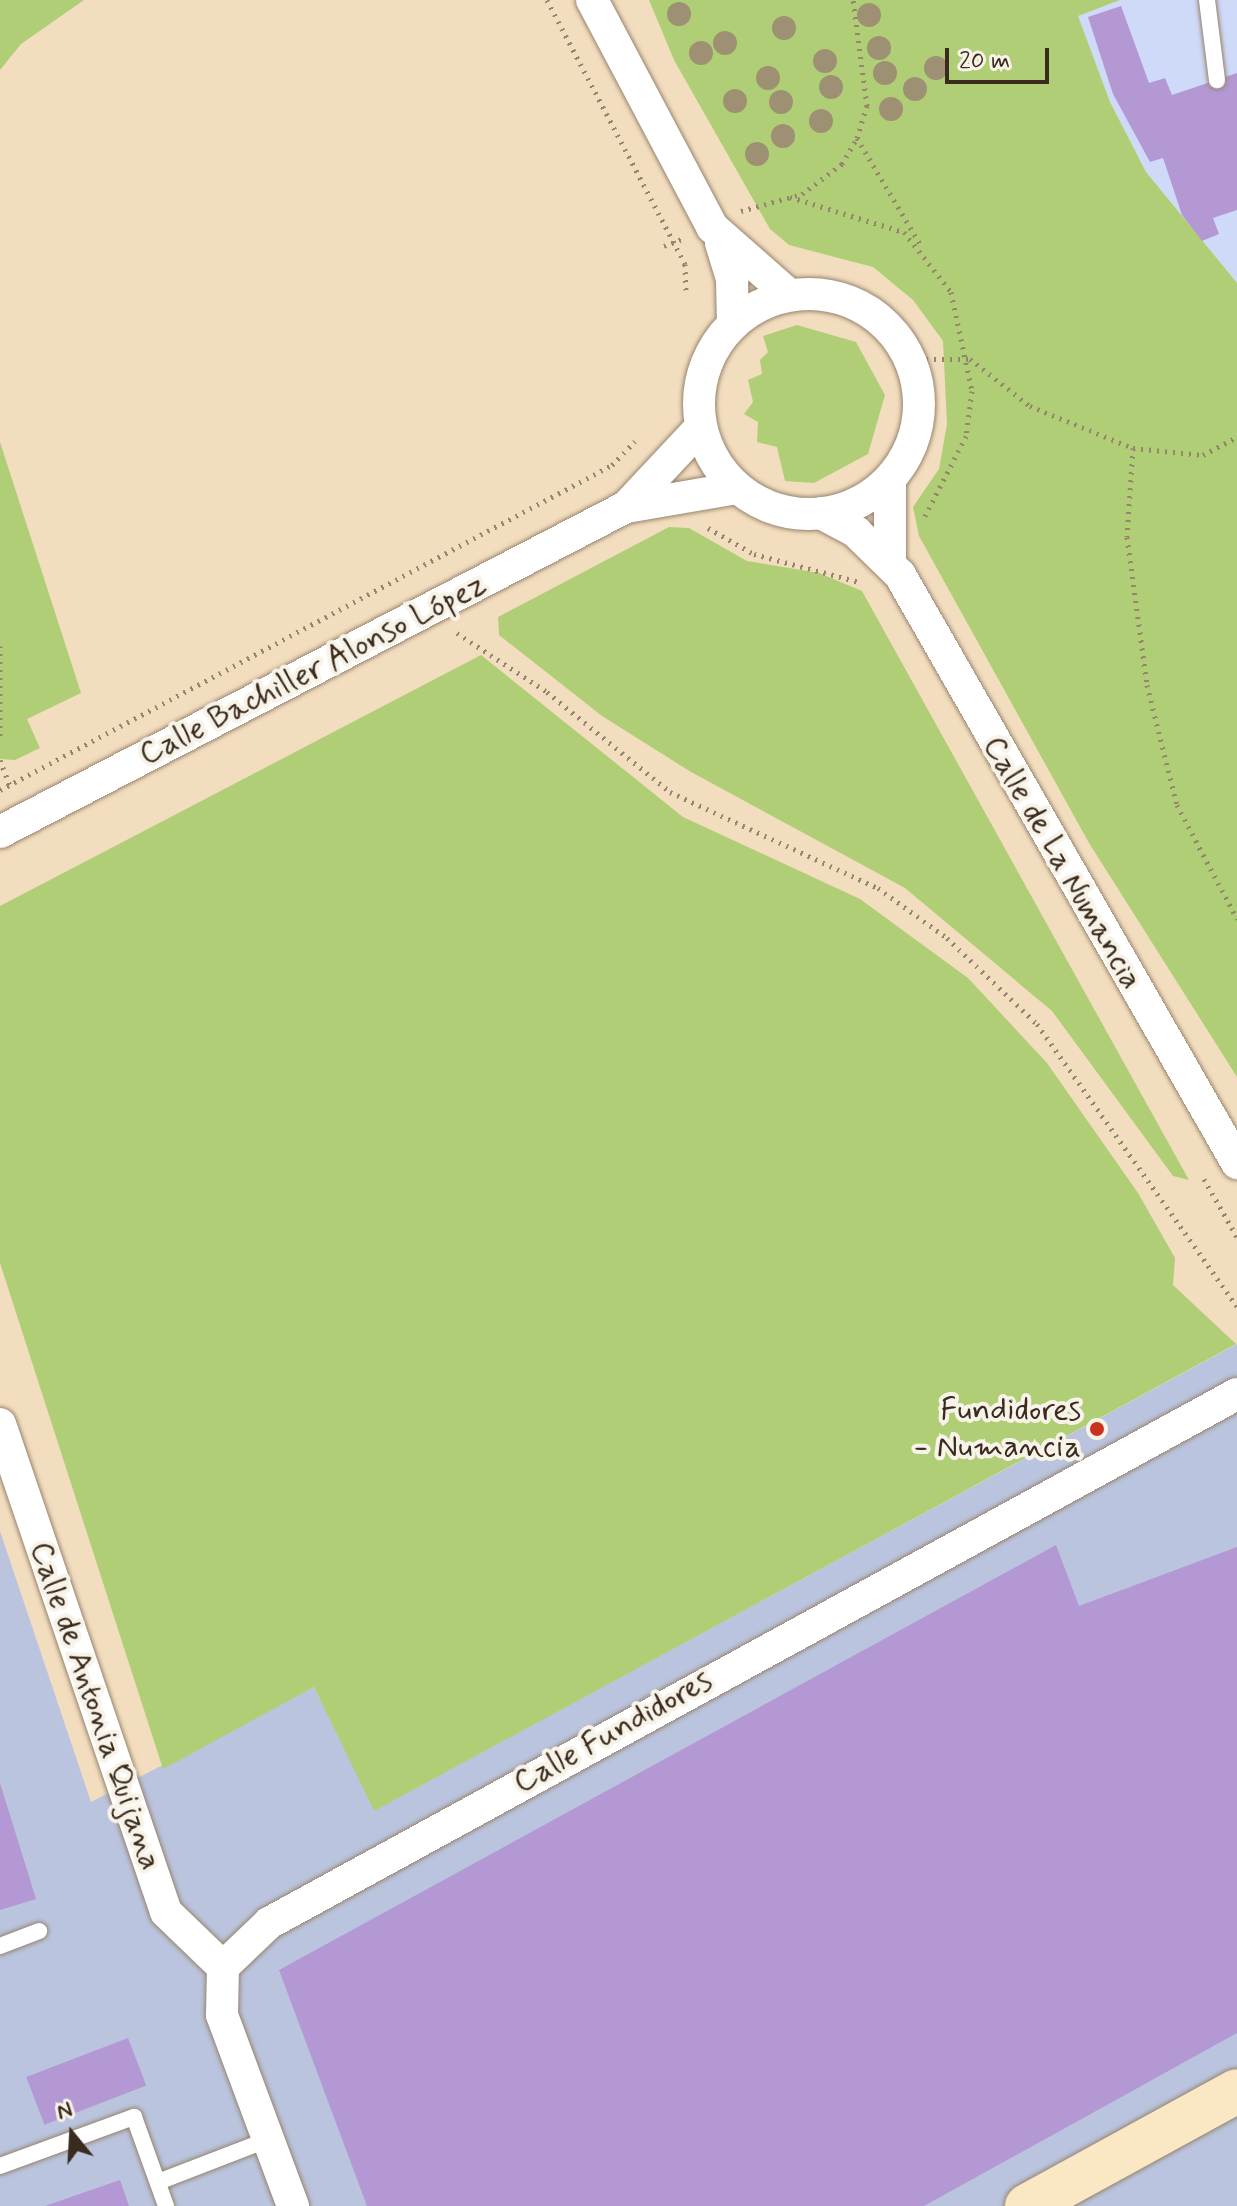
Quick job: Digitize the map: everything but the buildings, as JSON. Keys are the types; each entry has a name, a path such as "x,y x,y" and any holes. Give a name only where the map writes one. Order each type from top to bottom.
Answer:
{"street":[{"path":"592,0 716,231 732,280 733,324"},
{"path":"716,231 789,295"},
{"path":"789,295 826,295 860,307 890,328 910,359 919,395 916,431 890,480 868,497 821,513 766,505 737,488 713,460 701,427 699,389 710,353 733,324 789,295"},
{"name":"Calle Bachiller Alonso López","path":"626,507 701,427"},
{"name":"Calle de La Numancia","path":"890,480 895,568"},
{"name":"Calle Bachiller Alonso López","path":"0,832 626,507 737,488"},
{"name":"Calle de La Numancia","path":"821,513 895,568 1237,1163"},
{"name":"Calle Fundidores","path":"223,1967 269,1923 1237,1394"},
{"name":"Calle de Antonia Quijana","path":"0,1424 166,1912 182,1935 223,1967"},
{"path":"223,1967 222,2015 293,2206"},
{"path":"1027,2206 1237,2091"}],"lane":[{"path":"1207,0 1217,80"},
{"path":"0,1946 39,1931"},
{"path":"0,2166 134,2117 166,2206"},
{"path":"158,2182 267,2140"}],"path":[{"path":"547,0 674,242 690,279 686,290"},
{"path":"664,246 716,231 790,197 842,164 857,138 867,106 853,0"},
{"path":"857,138 900,199 923,250 951,292 970,359 966,436 922,523"},
{"path":"790,197 904,232 923,250"},
{"path":"910,359 970,359 1030,406 1133,448 1203,455 1237,437"},
{"path":"0,790 612,465 635,441"},
{"path":"1133,448 1127,537 1147,685 1177,805 1237,919"},
{"path":"700,524 754,554 870,586 895,568"},
{"path":"443,640 467,627"},
{"path":"457,633 547,692 670,792 878,888 947,938 1037,1024 1237,1306"},
{"path":"0,646 0,737"}],"shaded area":[{"path":"1120,0 1237,0 1237,283 1146,172 1110,102 1077,16"},
{"path":"1237,1344 1237,2206 0,2206 0,1531 91,1802 314,1687 375,1810"}],"green space":[{"path":"0,0 84,0 21,44 0,70"},
{"path":"649,0 1120,0 1078,16 1110,102 1146,172 1237,283 1237,1077 1089,843 919,536 913,507 939,469 947,424 943,341 913,300 873,267 789,245 770,229 674,60"},
{"path":"797,325 856,342 885,395 868,454 814,483 785,481 777,447 757,442 758,422 744,414 753,402 748,380 762,374 760,360 768,352 763,336"},
{"path":"0,442 81,693 27,719 40,748 15,760 0,759"},
{"path":"669,527 689,528 747,561 819,573 862,591 1189,1180 1173,1176 1052,1011 905,888 691,772 602,716 499,635 498,617"},
{"path":"481,655 683,817 860,899 968,978 1047,1063 1138,1193 1175,1258 1173,1285 1236,1344 374,1811 314,1687 163,1769 0,1263 0,906"}],"place":[{"name":"Fundidores - Numancia","path":"1097,1429"}]}
